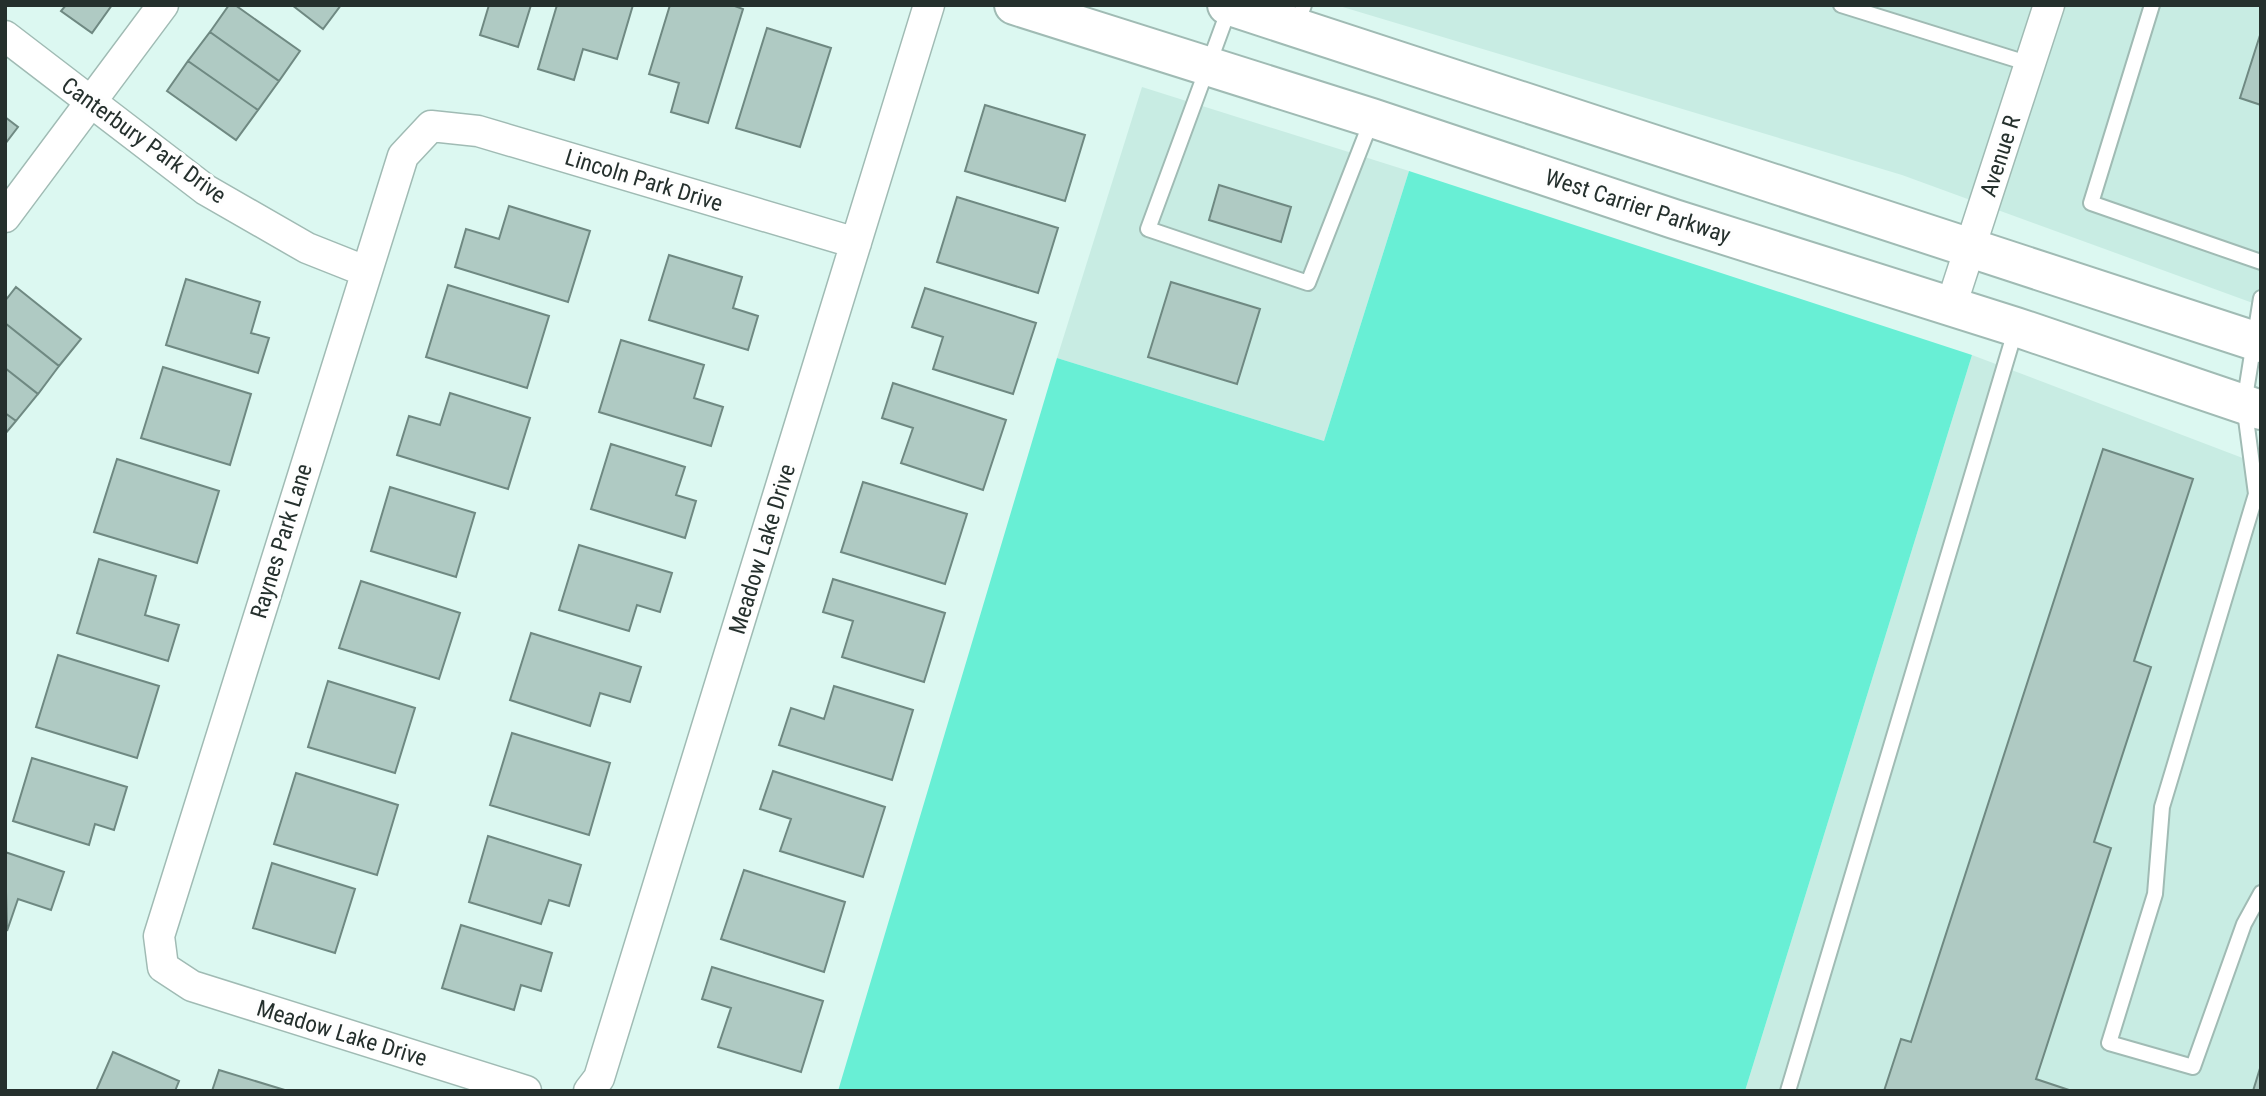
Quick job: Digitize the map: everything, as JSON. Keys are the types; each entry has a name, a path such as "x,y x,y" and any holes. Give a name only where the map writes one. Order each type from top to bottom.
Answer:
{"main road":[{"name":"West Carrier Parkway","path":"1014,5 1373,118 1674,219 2017,327 2252,407"},
{"path":"1229,6 1300,17 1970,250 2256,342"}],"street":[{"path":"5,218 163,5"},
{"name":"Meadow Lake Drive","path":"589,1091 599,1078 929,5"},
{"name":"Avenue R","path":"1951,306 2049,5"},
{"name":"Canterbury Park Drive","path":"5,36 206,190 307,248 365,271"},
{"name":"Lincoln Park Drive","path":"431,126 478,131 856,243"},
{"name":"Raynes Park Lane","path":"163,967 159,936 365,271 403,156 431,126"},
{"name":"Meadow Lake Drive","path":"163,967 192,986 526,1091"}],"lane":[{"path":"1841,5 2030,64"},
{"path":"2152,5 2091,203 2261,262"},
{"path":"1229,6 1148,229 1308,283 1373,118"},
{"path":"2261,298 2252,407 2256,494 2162,807 2155,894 2109,1044 2193,1067 2244,924 2261,893"},
{"path":"1788,1091 2017,327"}],"shaded area":[{"path":"1336,5 2261,5 2261,306 1902,175"},
{"path":"1142,87 1409,171 1324,441 1057,358"},
{"path":"1972,355 2261,465 2261,1091 1745,1091"}],"green space":[{"path":"1409,171 1972,355 1745,1091 838,1091 1057,358 1324,441"}],"building":[{"path":"66,5 112,5 92,33 61,11"},
{"path":"229,5 235,5 300,51 279,81 210,32"},
{"path":"292,5 341,5 323,29"},
{"path":"489,5 531,5 518,47 480,35"},
{"path":"557,5 633,5 617,59 583,49 574,80 538,69"},
{"path":"670,5 732,5 743,9 708,123 671,112 679,83 649,74"},
{"path":"767,28 831,48 800,147 736,128"},
{"path":"210,32 279,81 258,110 188,61"},
{"path":"2261,32 2261,105 2240,98"},
{"path":"188,61 258,110 236,140 167,91"},
{"path":"985,105 1085,135 1065,201 965,171"},
{"path":"5,117 18,127 5,144"},
{"path":"1219,185 1291,207 1281,242 1209,220"},
{"path":"957,197 1058,228 1038,293 937,262"},
{"path":"509,206 590,231 568,302 455,267 466,229 499,239"},
{"path":"669,255 742,277 733,308 758,316 748,350 649,320"},
{"path":"186,279 260,302 251,333 269,338 258,373 166,345"},
{"path":"1171,282 1260,309 1237,384 1148,357"},
{"path":"448,285 549,316 527,388 426,357"},
{"path":"16,287 81,339 59,366 5,323 5,301"},
{"path":"925,288 1036,323 1013,394 933,369 943,337 912,327"},
{"path":"5,323 59,366 38,394 5,368"},
{"path":"621,340 704,365 694,398 723,407 711,446 599,412"},
{"path":"163,367 251,394 230,465 141,438"},
{"path":"5,368 38,394 16,421 5,413"},
{"path":"893,383 1006,420 983,490 901,463 913,428 882,418"},
{"path":"450,393 530,418 508,489 397,455 409,416 440,425"},
{"path":"5,413 16,421 5,434"},
{"path":"611,444 685,467 676,495 696,501 685,538 591,509"},
{"path":"2103,449 2193,479 2134,661 2151,667 2094,842 2111,848 2036,1079 2072,1091 1884,1091 1901,1039 1911,1042"},
{"path":"117,459 219,491 197,563 94,532"},
{"path":"863,482 967,514 945,584 841,552"},
{"path":"390,487 475,513 456,577 371,551"},
{"path":"579,545 672,573 660,612 637,605 629,631 559,610"},
{"path":"99,559 156,576 145,615 179,625 168,661 77,633"},
{"path":"833,579 945,613 924,682 842,657 853,621 823,612"},
{"path":"361,581 460,613 439,679 339,648"},
{"path":"531,633 641,667 630,702 600,693 590,726 510,700"},
{"path":"58,655 159,686 137,758 36,727"},
{"path":"328,681 415,708 395,773 308,747"},
{"path":"834,686 913,710 892,780 779,745 791,708 824,719"},
{"path":"512,733 610,763 589,835 490,805"},
{"path":"32,758 127,787 114,830 95,824 89,845 13,821"},
{"path":"773,771 885,807 863,877 780,851 791,819 760,809"},
{"path":"296,773 398,805 377,875 274,844"},
{"path":"488,836 581,865 569,906 549,900 541,924 469,902"},
{"path":"5,852 64,872 51,910 18,899 7,931"},
{"path":"272,863 355,889 335,953 253,928"},
{"path":"744,870 845,902 824,972 721,939"},
{"path":"461,925 552,953 541,991 521,985 514,1010 442,988"},
{"path":"712,967 823,1001 801,1072 718,1047 731,1008 702,999"},
{"path":"113,1052 179,1081 175,1091 96,1091"},
{"path":"2261,1065 2261,1091 2253,1091"},
{"path":"219,1070 288,1091 212,1091"}]}
